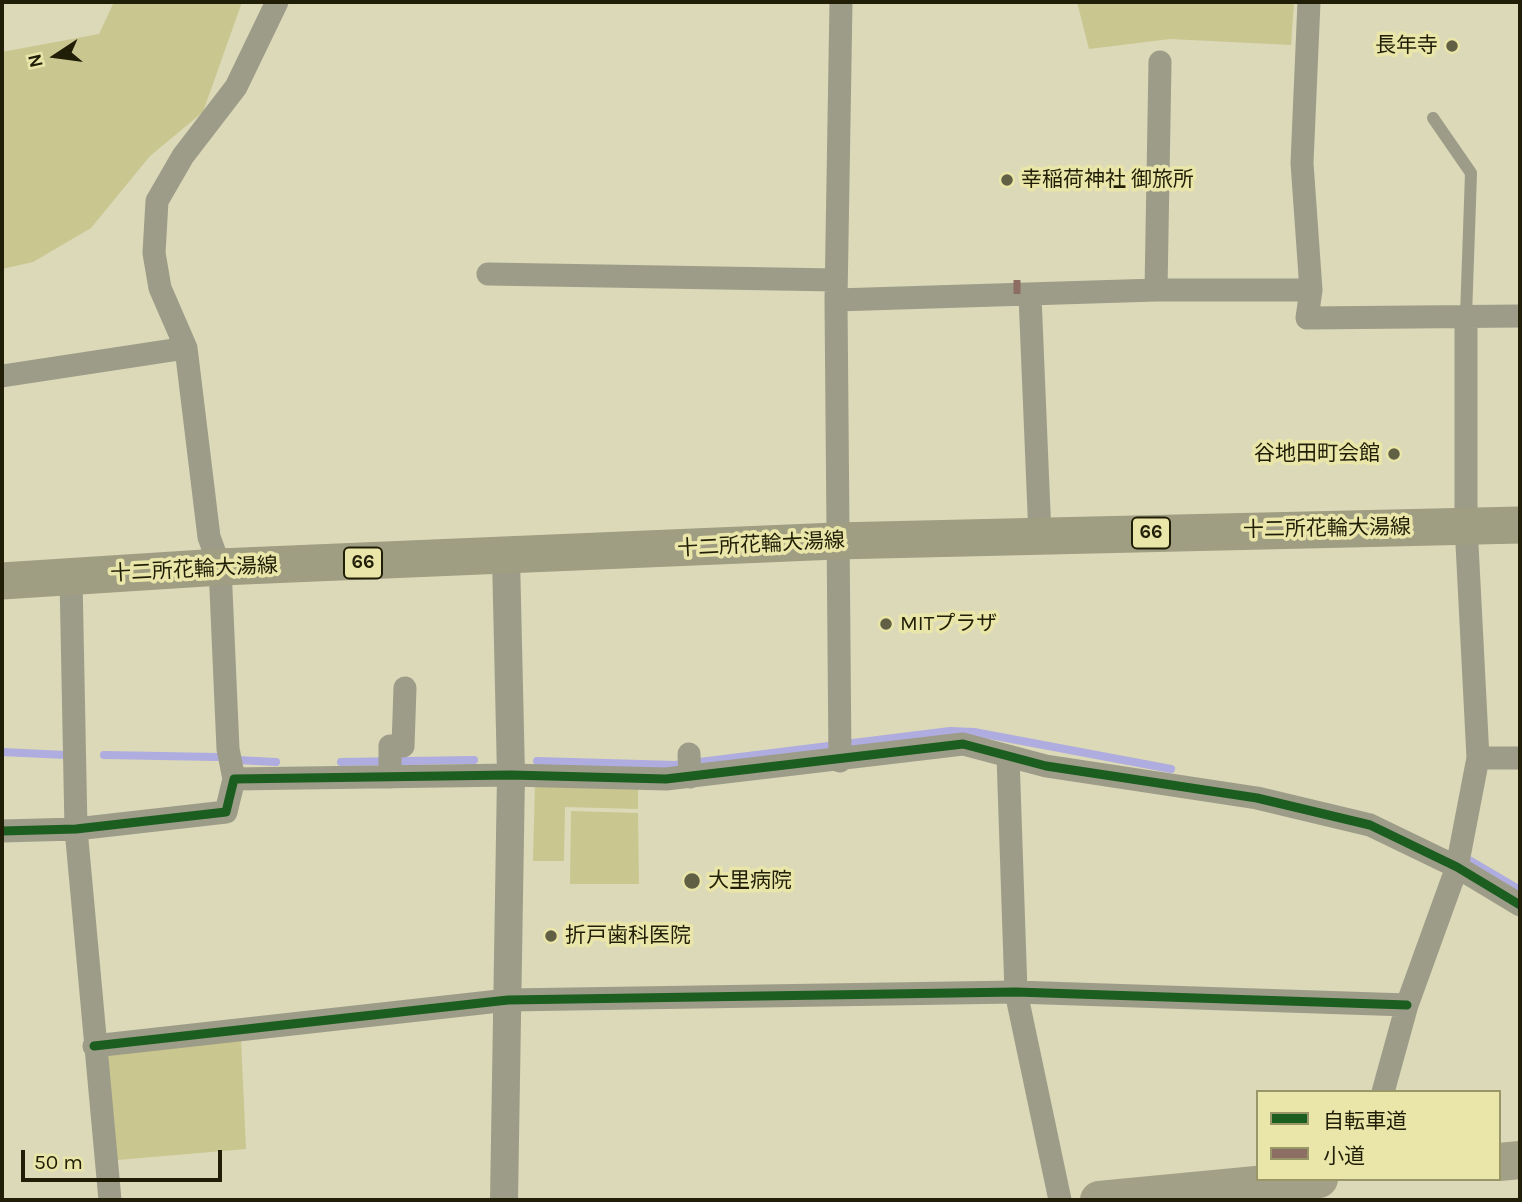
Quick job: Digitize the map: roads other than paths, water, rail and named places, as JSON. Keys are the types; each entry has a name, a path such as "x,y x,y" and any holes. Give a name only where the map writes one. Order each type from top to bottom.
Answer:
{"highway":[{"path":"1501,1162 1520,1160"},
{"path":"1099,1200 1299,1181"}],"main road":[{"name":"十二所花輪大湯線","path":"2,581 220,567 836,541 1520,525"}],"street":[{"path":"2,831 76,829 226,812 234,779 228,749 220,567 209,537 186,348 160,289 154,253 157,201 183,156 236,87 277,2"},
{"path":"840,760 836,541 836,290 841,2"},
{"path":"1309,2 1301,163 1311,290 1307,317 1520,316"},
{"path":"1156,290 1160,62"},
{"path":"488,274 1030,296 1156,290 1311,290"},
{"path":"1030,296 1040,536"},
{"path":"1385,1090 1407,1005 1457,867 1478,758 1465,526 1466,316"},
{"path":"2,376 186,348"},
{"path":"504,1200 512,775 506,557"},
{"path":"71,578 76,829 110,1200"},
{"path":"390,776 390,746 403,746 405,688"},
{"path":"234,779 512,775 666,779 690,765 736,761 840,760 963,744 1046,766 1257,799 1370,825 1457,867 1520,905"},
{"path":"1008,756 1016,992 1060,1200"},
{"path":"1478,758 1520,758"},
{"path":"94,1046 508,1000 1016,992 1407,1005"}],"lane":[{"path":"1433,118 1471,173 1466,316"}],"waterway":[{"path":"537,761 675,765 950,731 974,732 1171,769"},
{"path":"2,752 66,755"},
{"path":"104,755 217,757"},
{"path":"237,760 276,762"},
{"path":"341,762 474,760"},
{"path":"1469,860 1520,890"}],"place":[{"name":"長年寺","path":"1452,46"},
{"name":"幸稲荷神社 御旅所","path":"1007,180"},
{"name":"谷地田町会館","path":"1394,454"},
{"name":"MITプラザ","path":"886,624"},
{"name":"大里病院","path":"692,881"},
{"name":"折戸歯科医院","path":"551,936"}]}
